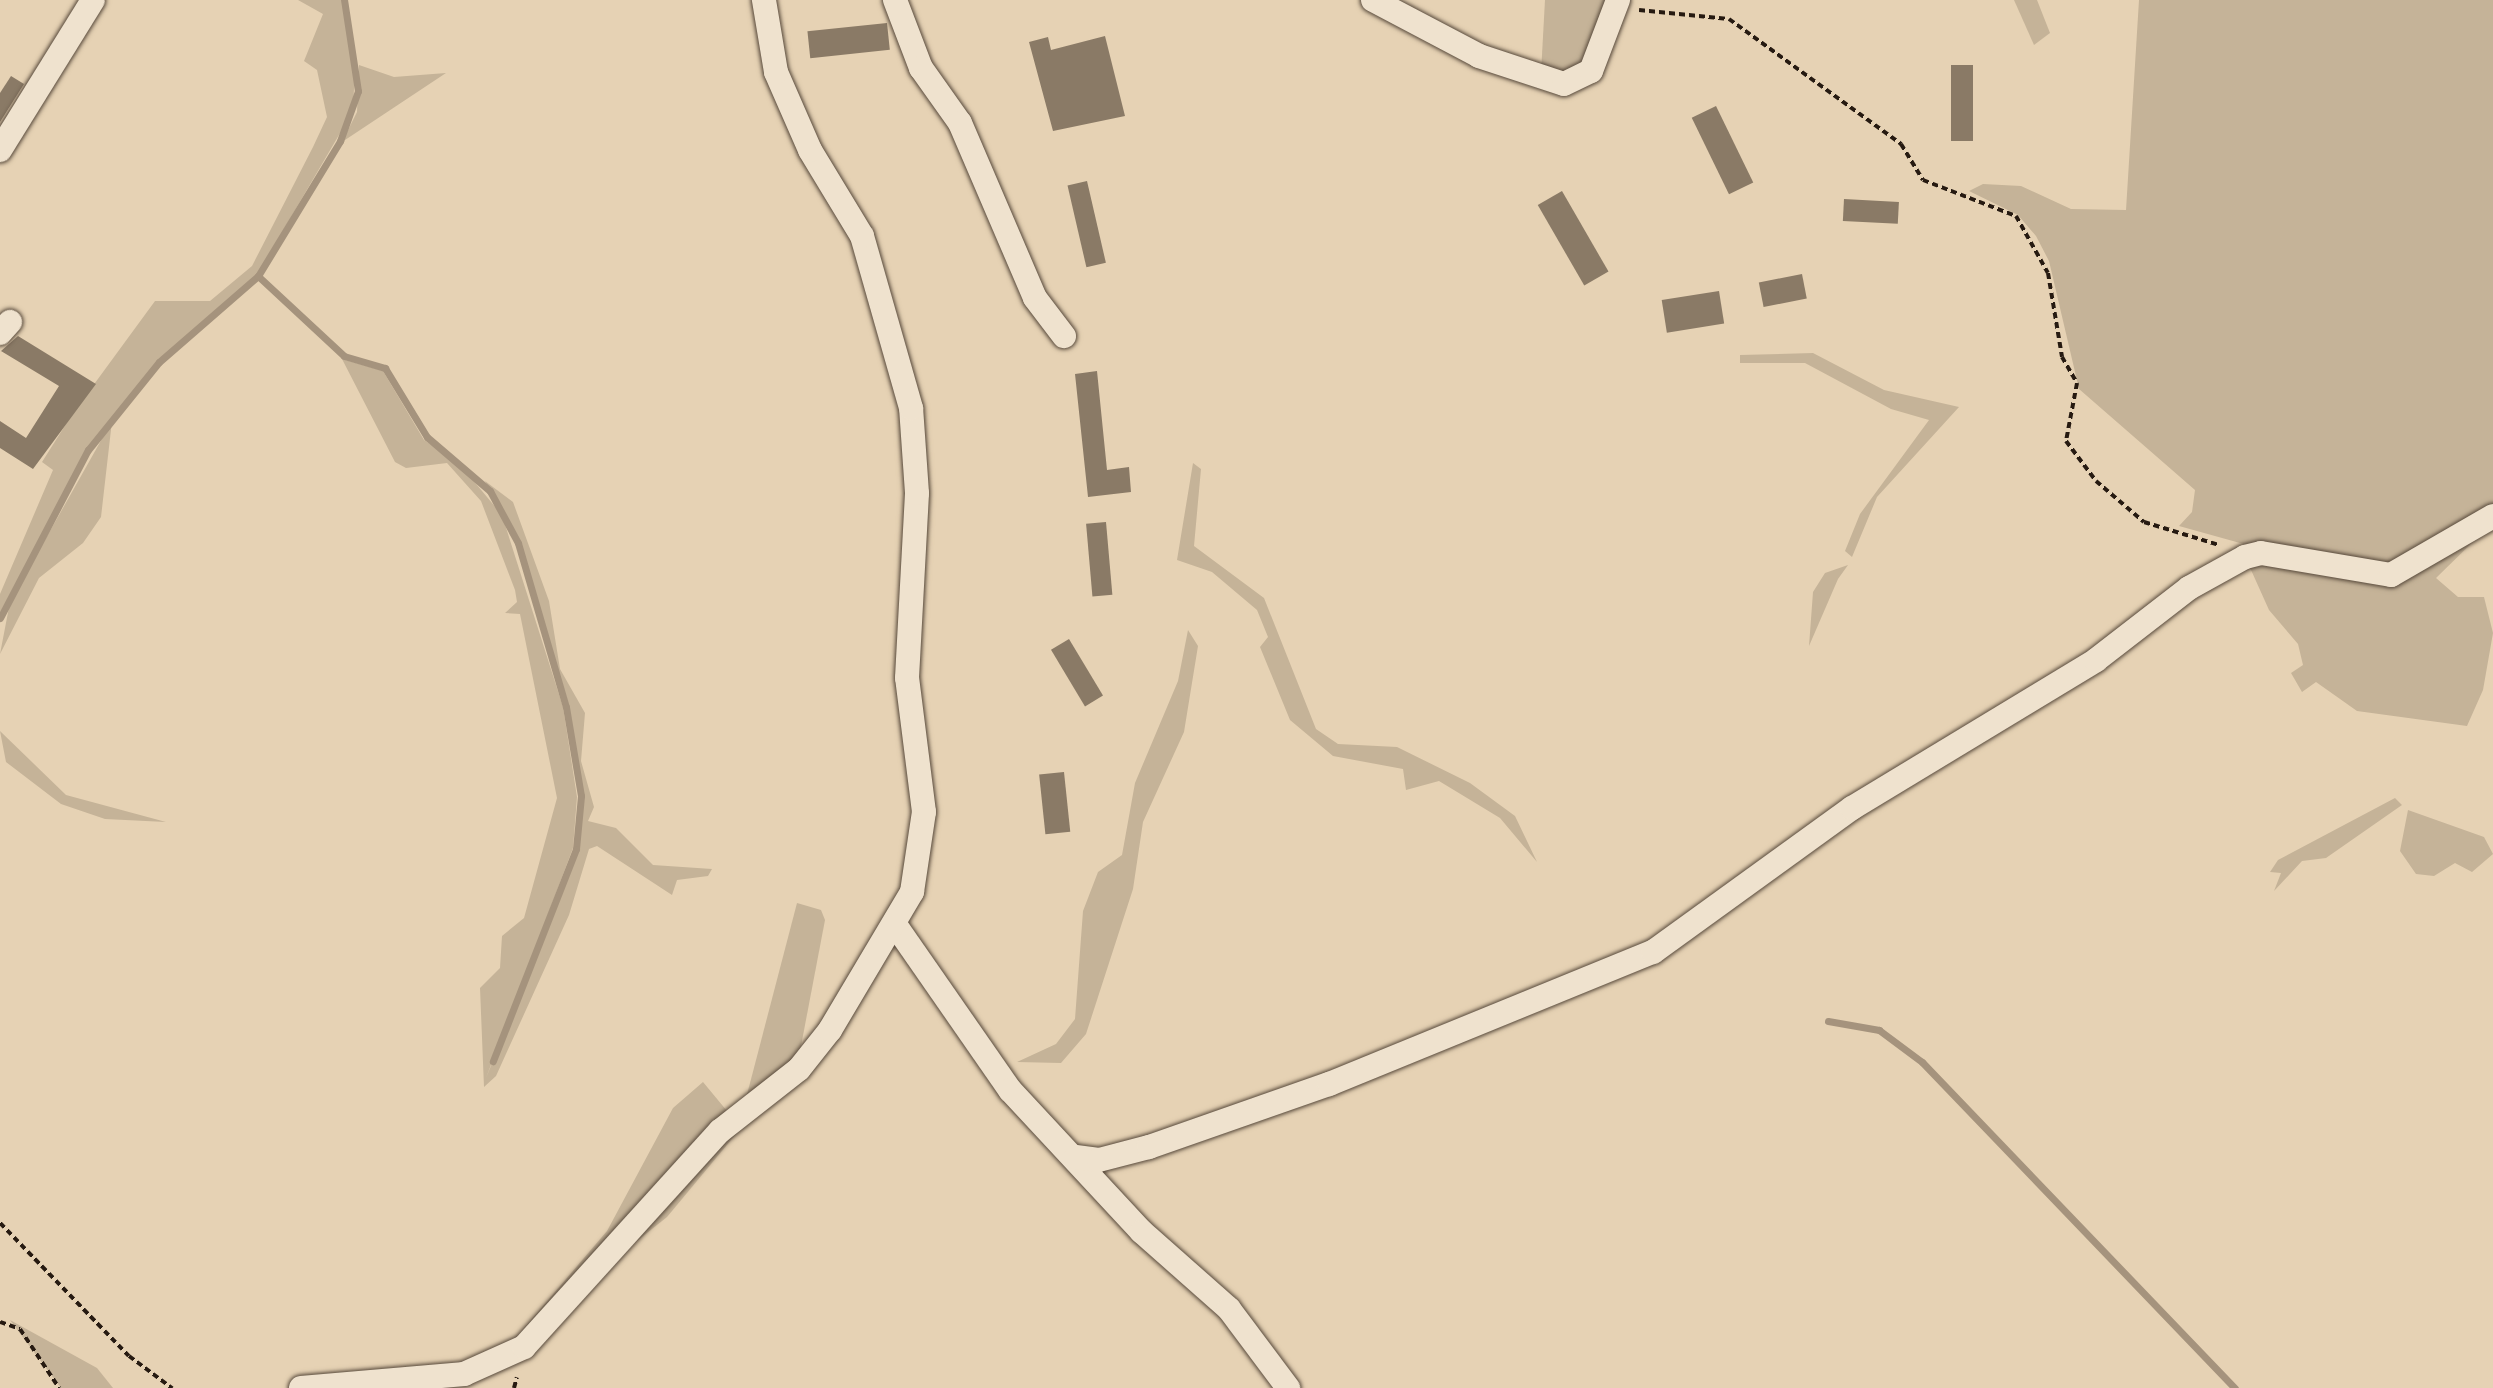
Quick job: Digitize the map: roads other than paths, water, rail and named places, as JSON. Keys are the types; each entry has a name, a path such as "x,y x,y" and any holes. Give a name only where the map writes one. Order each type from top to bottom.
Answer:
{"street":[{"path":"0,150 93,0"},
{"path":"301,1388 464,1374 524,1347 720,1131 799,1069 896,926 923,842 907,678 917,493 911,408 862,236 810,150 776,72 764,0"},
{"path":"895,0 921,68 960,123 1035,298 1064,336"},
{"path":"1373,0 1491,61 1564,84 1591,71 1618,4"},
{"path":"1076,1157 1099,1160 1149,1147 1597,980 1653,952 1852,808 2096,660 2189,588 2261,553 2391,575 2493,516"},
{"path":"896,926 980,1054 1142,1232 1229,1309 1288,1388"}],"waterway":[{"path":"0,618 88,450 159,362 258,276 340,141 358,91 344,0"},
{"path":"258,276 344,356 385,368 427,437 490,491 518,543 566,707 581,796 576,849 493,1061"},
{"path":"1828,1021 1879,1030 1922,1062 2235,1388"}]}
